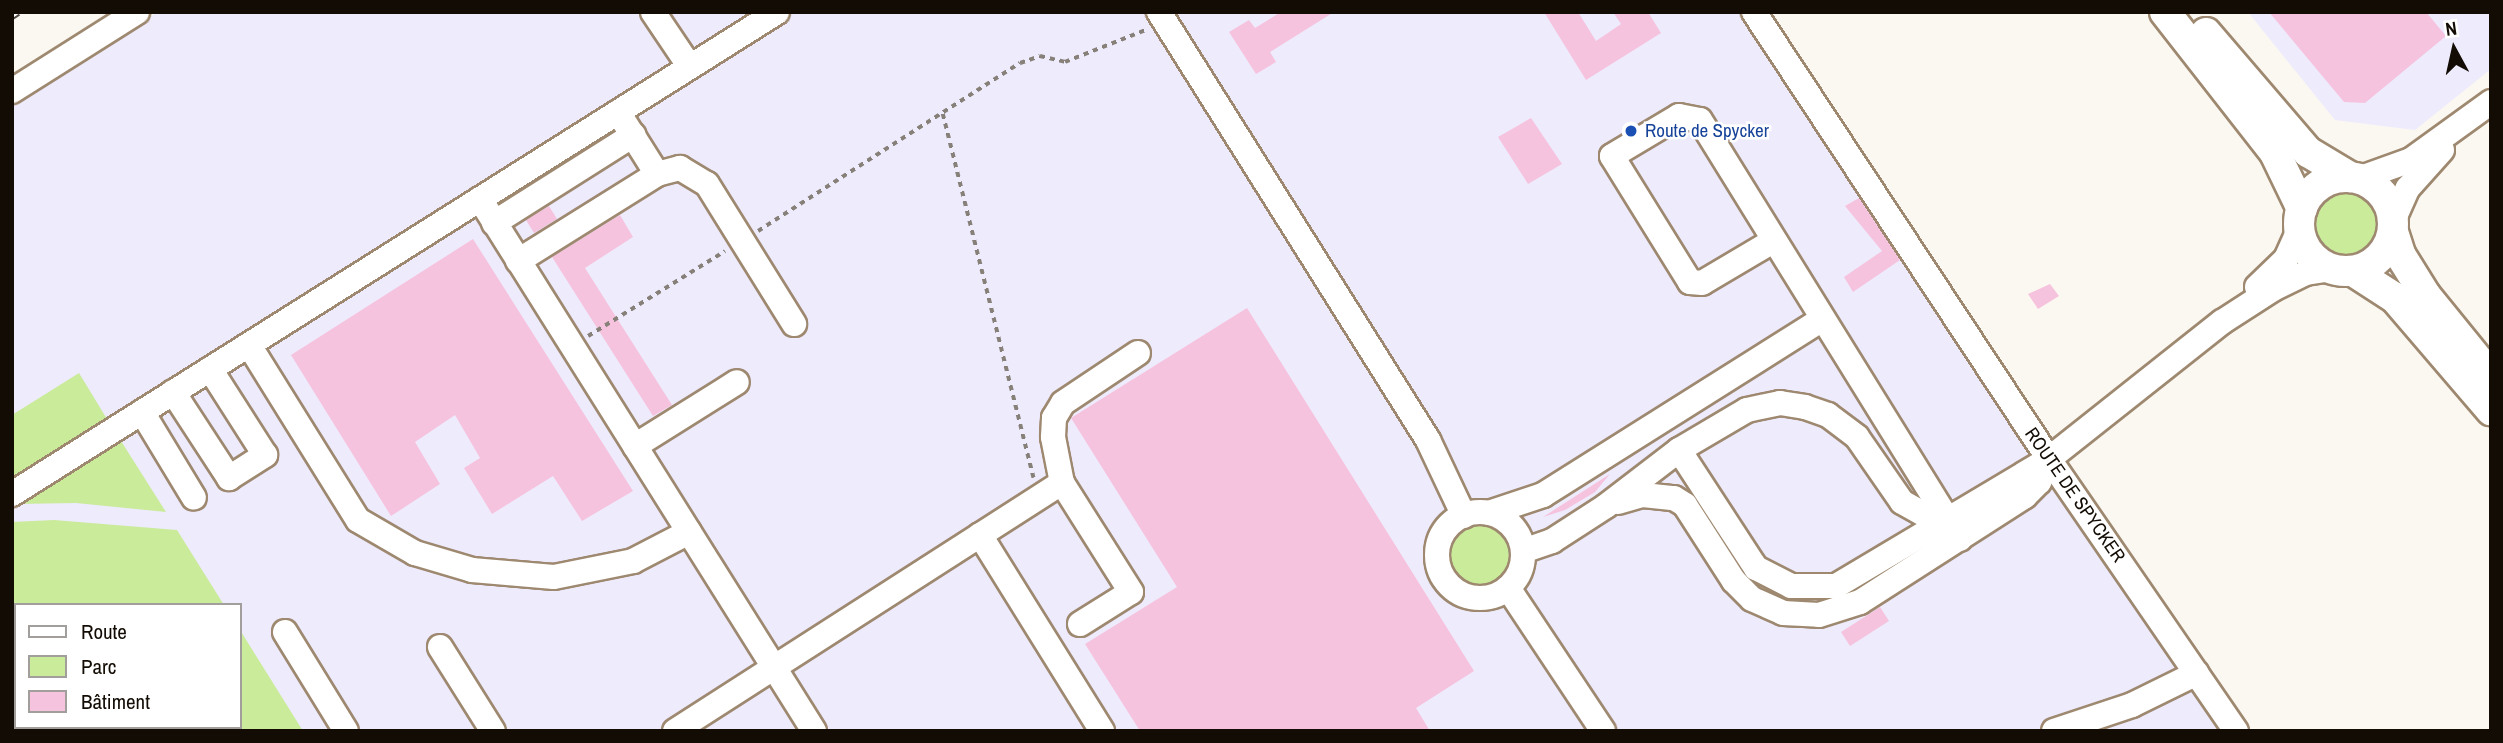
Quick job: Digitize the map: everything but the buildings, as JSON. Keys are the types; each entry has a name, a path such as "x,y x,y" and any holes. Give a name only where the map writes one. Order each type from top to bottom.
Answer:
{"main road":[{"path":"2165,12 2275,153 2301,219 2310,254 2395,298 2491,410"},
{"path":"2189,12 2301,144 2323,164 2384,196 2405,263 2426,296 2491,376"},
{"path":"2301,219 2320,185 2354,178"},
{"path":"2343,270 2381,256 2393,227"}],"street":[{"path":"12,91 137,12"},
{"path":"653,12 690,67"},
{"path":"12,494 777,12"},
{"name":"ROUTE DE SPYCKER","path":"1754,12 2049,459 2236,731"},
{"path":"1162,17 1429,440 1464,516"},
{"path":"2393,227 2408,188 2466,124 2491,102"},
{"path":"618,112 657,174"},
{"path":"1773,241 1702,283 1690,282 1612,156 1679,116 1695,117 1754,202 1773,241 1953,529"},
{"path":"2354,178 2399,167 2466,124"},
{"path":"494,223 633,135"},
{"path":"519,261 657,174 674,167 702,180 743,240 794,324"},
{"path":"480,200 814,731"},
{"path":"1606,506 1643,495 1674,498 1685,505 1744,592 1774,610 1800,615 1827,614 1853,606 2049,459 2222,322 2286,259 2301,219"},
{"path":"2222,322 2290,280 2343,270"},
{"path":"1543,495 1529,513 1522,545 1521,569 1508,588 1492,597 1474,598 1456,591 1444,578 1437,561 1439,542 1448,526 1464,516 1489,513 1543,495 1822,319"},
{"path":"249,345 358,520 415,553 462,568 554,577 633,561 689,532"},
{"path":"1080,624 1131,592 1062,483 1053,437 1058,407 1138,353"},
{"path":"173,393 229,478 265,455 210,369"},
{"path":"635,446 737,382"},
{"path":"1522,545 1552,541 1606,506 1679,450 1747,410 1780,403 1805,407 1828,415 1857,437 1902,502 1953,529"},
{"path":"142,412 194,498"},
{"path":"1679,450 1742,552 1762,573 1791,586 1819,589 1843,583 1953,529"},
{"path":"675,731 1062,483"},
{"path":"1489,513 1506,521 1522,545"},
{"path":"980,535 1102,731"},
{"path":"1508,588 1603,731"},
{"path":"285,632 346,731"},
{"path":"440,647 493,731"},
{"path":"2054,731 2132,705 2197,673"}],"path":[{"path":"572,346 1020,63 1040,57 1065,62 1162,17"},
{"path":"943,114 1039,498"}],"shaded area":[{"path":"158,12 1739,12 1839,156 2084,532 2223,731 12,731 12,104"},
{"path":"2248,12 2491,12 2491,69 2415,130 2335,120"}],"green space":[{"path":"2341,193 2353,193 2369,202 2376,212 2376,236 2369,246 2353,255 2341,255 2330,250 2321,241 2316,230 2316,218 2321,207 2330,198"},
{"path":"79,373 107,419 12,478 12,415"},
{"path":"121,441 166,512 76,503 17,504"},
{"path":"54,520 177,530 223,603 14,603 14,729 242,729 242,633 303,731 12,731 12,522"},
{"path":"1473,525 1485,525 1504,538 1509,555 1507,567 1496,580 1485,585 1473,585 1454,572 1449,561 1449,549 1462,530"}],"railway":[{"path":"12,16 18,12"}],"place":[{"name":"Route de Spycker","path":"1631,131"}]}
